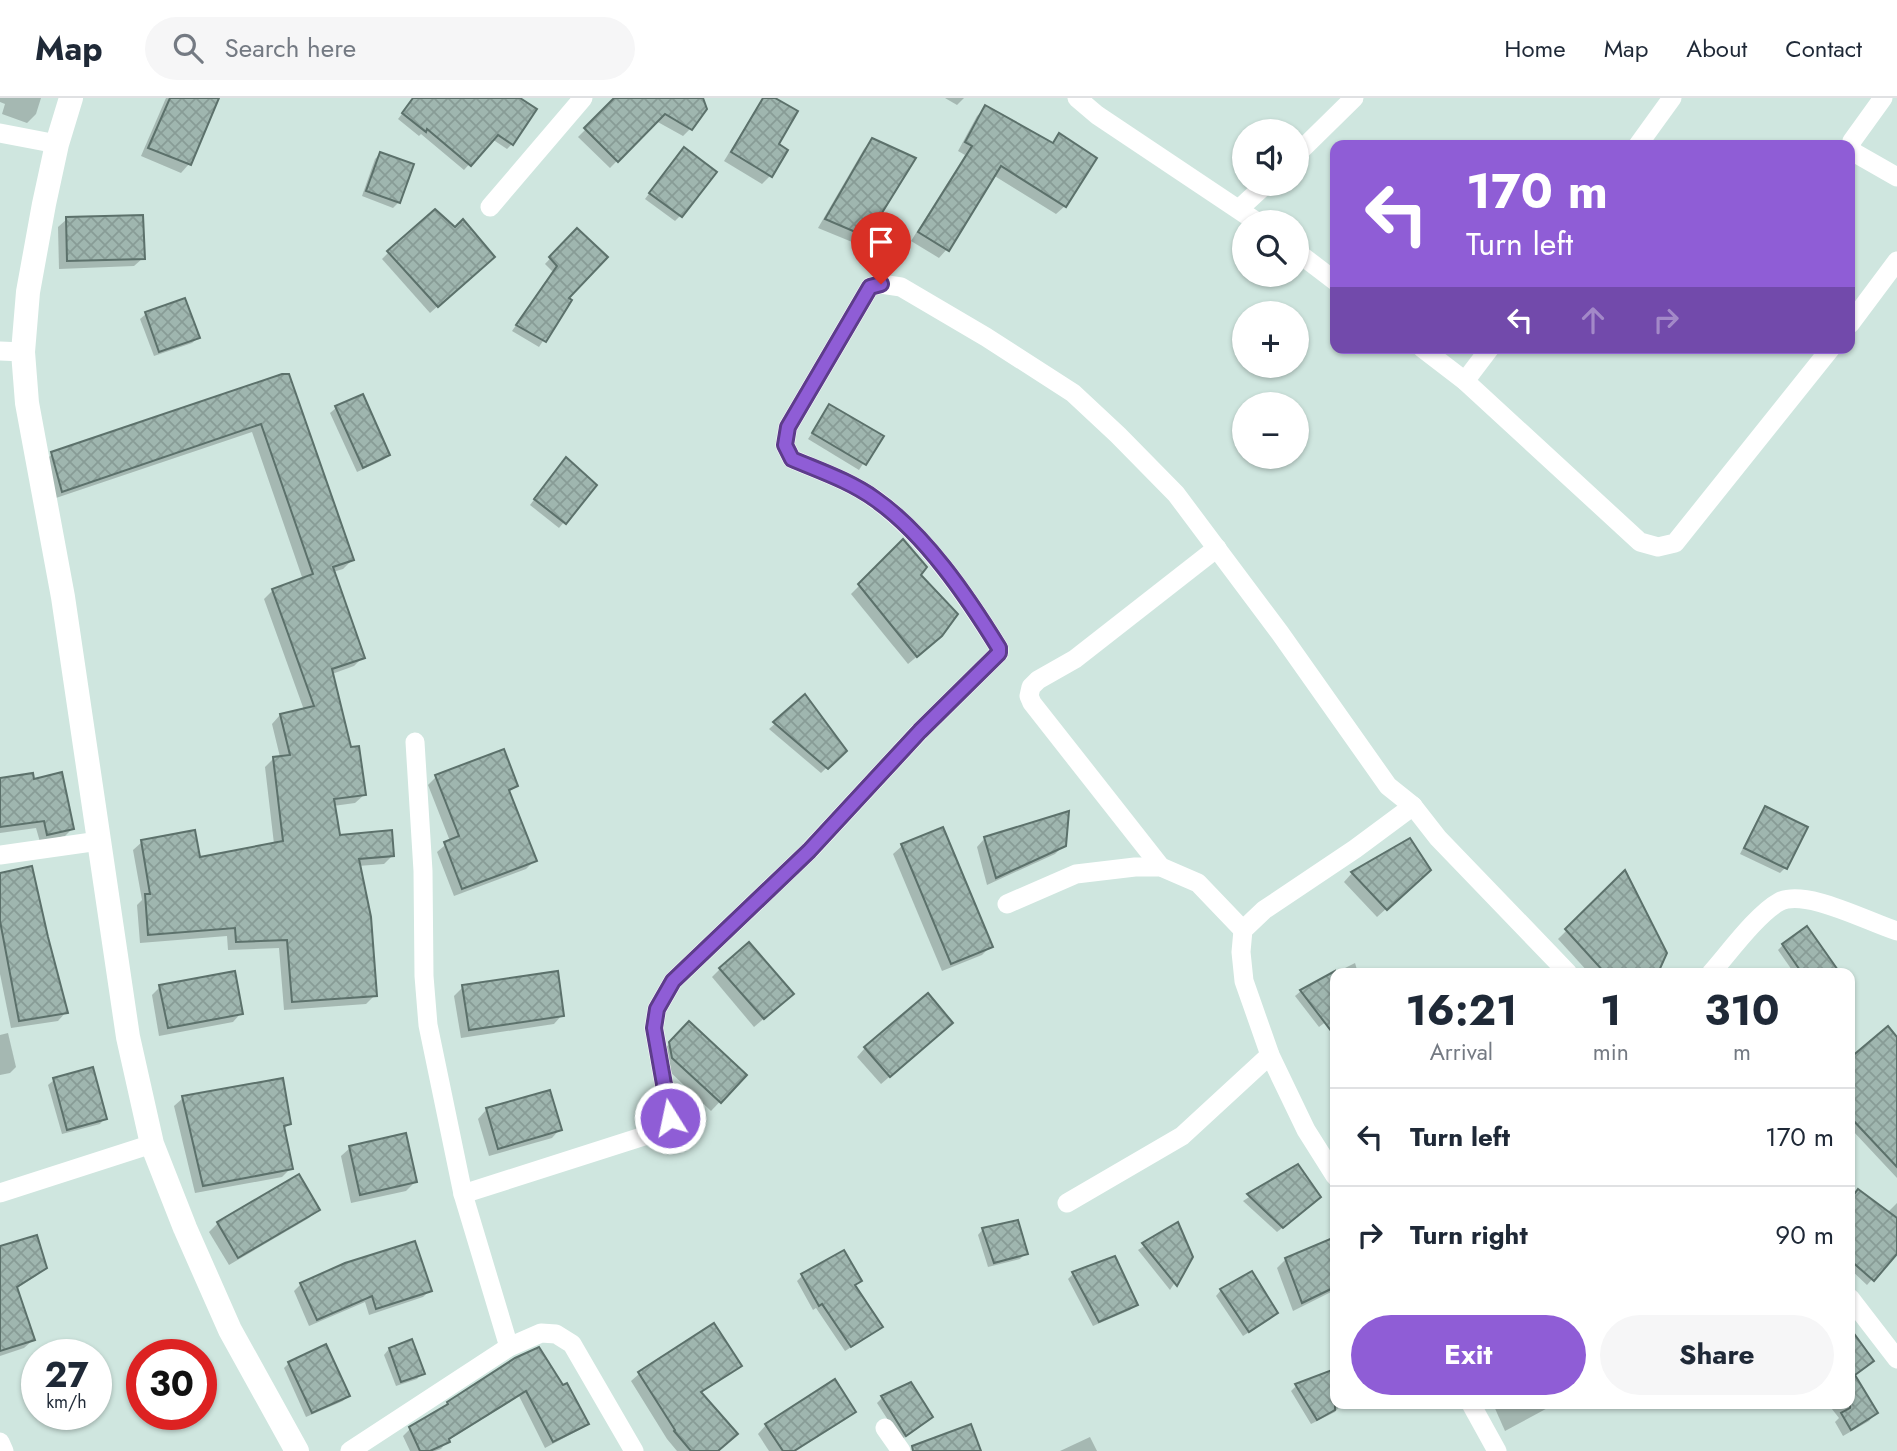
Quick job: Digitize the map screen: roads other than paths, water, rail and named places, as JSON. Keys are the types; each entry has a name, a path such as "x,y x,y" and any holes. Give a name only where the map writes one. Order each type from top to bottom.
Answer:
{"street":[{"path":"71,98 57,144 28,292 12,351 27,403 64,597 128,1037 152,1144 230,1330 297,1451"},
{"path":"490,208 583,98"},
{"path":"1077,98 1097,115 1239,209 1253,196"},
{"path":"1309,142 1354,98"},
{"path":"1642,140 1672,98"},
{"path":"1853,140 1883,98"},
{"path":"0,133 57,144"},
{"path":"1855,153 1897,177"},
{"path":"1309,261 1330,277"},
{"path":"1855,317 1897,261"},
{"path":"463,1195 591,1155 660,1131 666,1126 670,1118 654,1028 657,1009 673,981 809,851 920,731 999,653 999,648 965,593 914,535 876,500 848,483 792,459 785,445 788,427 870,287 881,284 901,288 986,337 1073,393 1176,494 1388,786 1413,806 1447,848 1563,968"},
{"path":"1430,354 1465,381 1640,542 1658,547 1675,542 1826,354"},
{"path":"1465,381 1485,354"},
{"path":"1161,867 1032,702 1031,687 1038,680 1076,659 1217,548"},
{"path":"415,742 424,871 425,1002 463,1195 509,1347"},
{"path":"1330,1168 1306,1130 1270,1055 1244,981 1241,952 1243,930 1264,910 1413,806"},
{"path":"0,855 99,841"},
{"path":"1007,904 1076,874 1135,867 1161,867 1198,883 1243,930"},
{"path":"1715,968 1764,914 1779,902 1793,898 1811,899 1897,931"},
{"path":"1068,1203 1182,1136 1270,1055"},
{"path":"0,1193 152,1144"},
{"path":"1855,1304 1897,1359"},
{"path":"350,1451 509,1347 541,1333 556,1334 572,1344 635,1451"},
{"path":"1474,1409 1497,1451"},
{"path":"886,1428 901,1451"},
{"path":"0,1442 4,1451"}]}
